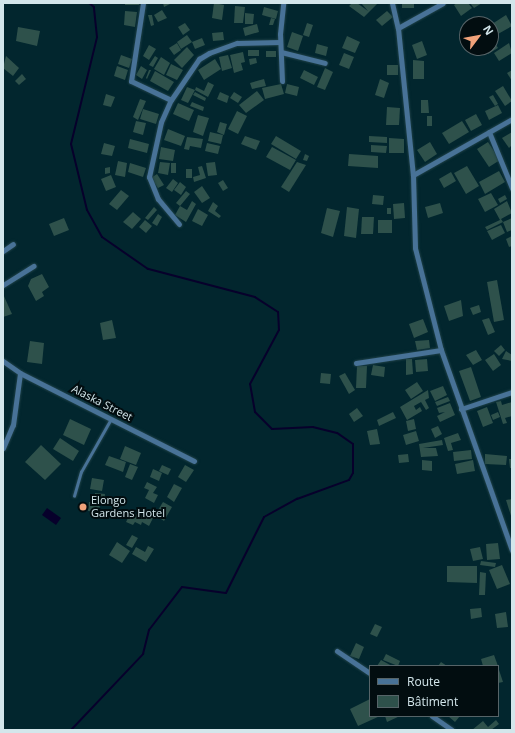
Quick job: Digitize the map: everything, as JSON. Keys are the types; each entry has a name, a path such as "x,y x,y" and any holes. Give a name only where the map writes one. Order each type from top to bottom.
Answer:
{"street":[{"path":"143,3 131,81 171,100"},
{"path":"282,81 280,42 283,3"},
{"path":"392,3 398,28 413,175 414,248 441,350 512,550"},
{"path":"398,28 443,3"},
{"path":"179,224 158,199 149,177 161,122 171,100 199,59 209,53 236,43 280,42"},
{"path":"280,52 325,63"},
{"path":"413,175 512,119"},
{"path":"488,132 512,188"},
{"path":"3,251 13,244"},
{"path":"3,285 33,266"},
{"path":"356,363 441,350"},
{"name":"Alaska Street","path":"3,360 20,373 194,461"},
{"path":"3,448 13,425 20,373"},
{"path":"461,409 512,392"},
{"path":"337,651 369,672"},
{"path":"433,717 452,730"}],"lane":[{"path":"74,496 81,472 111,418"}],"shaded area":[{"path":"47,508 61,518 56,525 42,515"}],"building":[{"path":"125,3 139,3 139,5 125,5"},
{"path":"163,3 172,3 164,7"},
{"path":"214,3 224,5 222,20 212,18"},
{"path":"352,3 357,3 368,11 361,3 378,3 364,17 349,6"},
{"path":"402,3 414,3 414,8 402,8"},
{"path":"457,3 468,3 472,8 461,16 454,5"},
{"path":"470,3 482,3 474,8"},
{"path":"235,6 245,7 243,23 234,23"},
{"path":"264,7 278,11 276,19 262,15"},
{"path":"162,10 167,18 158,22 154,15"},
{"path":"125,11 137,12 135,27 124,25"},
{"path":"387,11 393,17 382,26 376,20"},
{"path":"245,13 254,14 253,24 245,24"},
{"path":"148,15 152,15 154,25 151,26"},
{"path":"506,15 512,26 499,33 499,20"},
{"path":"271,18 275,19 273,25 269,25"},
{"path":"185,23 190,30 183,35 178,27"},
{"path":"307,23 313,25 309,37 303,35"},
{"path":"257,24 259,32 245,36 243,28"},
{"path":"18,27 40,31 37,46 16,41"},
{"path":"223,32 224,40 213,41 212,33"},
{"path":"292,32 303,36 298,51 287,47"},
{"path":"187,35 192,42 181,49 177,42"},
{"path":"347,36 360,42 355,53 342,48"},
{"path":"202,38 205,45 195,49 192,42"},
{"path":"422,41 427,55 417,59 412,45"},
{"path":"177,43 181,50 174,55 169,48"},
{"path":"509,43 512,53 499,61 496,56 499,56 499,50"},
{"path":"317,44 328,47 326,56 315,53"},
{"path":"149,45 156,49 149,60 143,56"},
{"path":"187,47 194,55 182,68 174,60"},
{"path":"248,50 259,50 259,56 248,56"},
{"path":"266,51 276,51 276,57 266,57"},
{"path":"243,52 245,62 241,63 243,70 234,73 230,55"},
{"path":"344,53 354,57 349,69 339,65"},
{"path":"121,55 132,59 129,68 118,64"},
{"path":"228,55 232,68 222,71 219,57"},
{"path":"6,56 19,68 13,76 3,68"},
{"path":"155,56 158,58 153,67 149,65"},
{"path":"161,57 170,63 164,75 154,69"},
{"path":"256,58 257,63 250,65 249,59"},
{"path":"215,59 221,69 204,80 198,70"},
{"path":"413,60 424,61 424,79 413,79"},
{"path":"171,64 183,70 177,80 166,75"},
{"path":"387,65 398,65 398,75 387,75"},
{"path":"117,66 128,70 125,80 114,76"},
{"path":"141,66 147,70 142,79 136,75"},
{"path":"325,68 333,72 325,90 317,87"},
{"path":"149,70 151,70 147,79 146,78"},
{"path":"304,70 318,77 314,85 300,78"},
{"path":"512,70 512,81 507,73"},
{"path":"155,71 174,82 168,91 150,81"},
{"path":"22,74 26,79 19,85 15,81"},
{"path":"264,79 266,86 252,89 250,83"},
{"path":"380,79 389,83 384,98 375,95"},
{"path":"208,82 214,85 208,97 195,90 196,87 204,91"},
{"path":"281,84 284,94 265,99 262,88"},
{"path":"287,84 299,87 297,96 285,93"},
{"path":"503,86 512,101 505,106 495,91"},
{"path":"187,87 195,90 188,103 181,100"},
{"path":"257,91 264,100 246,113 239,105"},
{"path":"195,92 206,98 205,101 193,95"},
{"path":"220,92 229,96 227,103 217,99"},
{"path":"234,92 242,97 238,103 230,98"},
{"path":"106,94 115,97 111,107 103,105"},
{"path":"493,95 498,104 495,106 489,97"},
{"path":"140,99 146,101 138,120 133,117"},
{"path":"421,100 428,100 429,113 421,113"},
{"path":"192,102 204,107 203,111 190,106"},
{"path":"178,103 194,110 189,121 173,114"},
{"path":"498,105 502,113 489,120 485,111"},
{"path":"387,107 400,108 399,125 386,125"},
{"path":"143,109 159,114 156,124 140,119"},
{"path":"237,111 247,116 238,134 228,129"},
{"path":"476,114 482,125 471,131 465,120"},
{"path":"198,115 209,118 203,136 193,132"},
{"path":"427,116 432,116 432,126 427,126"},
{"path":"136,121 146,123 143,135 133,132"},
{"path":"462,121 469,132 449,144 442,133"},
{"path":"220,122 227,124 224,135 217,132"},
{"path":"168,129 185,136 181,146 164,140"},
{"path":"210,132 223,135 221,144 208,141"},
{"path":"512,132 512,145 509,148 502,138"},
{"path":"245,136 260,141 256,150 241,144"},
{"path":"276,136 301,151 296,159 271,144"},
{"path":"369,136 387,137 387,143 369,142"},
{"path":"187,137 203,139 201,148 190,146 189,150 184,149"},
{"path":"389,138 404,139 404,153 389,153"},
{"path":"130,139 149,144 147,153 128,148"},
{"path":"430,142 437,154 425,162 417,150"},
{"path":"488,142 500,160 489,167 477,149"},
{"path":"104,143 115,146 112,156 101,154"},
{"path":"207,143 220,146 218,154 205,151"},
{"path":"371,145 387,146 386,153 371,152"},
{"path":"161,147 175,150 173,161 159,159"},
{"path":"272,147 296,160 290,170 266,157"},
{"path":"305,154 309,156 307,161 303,160"},
{"path":"349,154 378,156 378,168 348,166"},
{"path":"118,161 127,163 125,177 115,175"},
{"path":"160,162 170,163 168,175 158,173"},
{"path":"215,162 217,175 208,176 206,163"},
{"path":"297,162 306,165 289,192 281,187"},
{"path":"130,163 146,168 143,177 128,172"},
{"path":"171,163 176,163 176,173 171,173"},
{"path":"202,166 206,178 194,182 193,177 200,175 198,167"},
{"path":"467,166 479,186 466,194 454,173"},
{"path":"110,167 110,173 105,174 105,168"},
{"path":"186,169 192,169 192,178 186,178"},
{"path":"499,171 505,182 485,194 479,182"},
{"path":"451,172 456,181 444,188 439,179"},
{"path":"157,174 164,185 158,188 151,178"},
{"path":"111,175 116,187 106,191 101,179"},
{"path":"173,179 178,183 172,192 166,188"},
{"path":"223,180 228,188 223,191 218,183"},
{"path":"180,182 186,187 181,195 174,190"},
{"path":"202,186 210,198 202,203 194,192"},
{"path":"121,190 129,196 117,210 109,204"},
{"path":"186,191 190,194 180,206 176,203"},
{"path":"491,193 498,205 485,212 478,199"},
{"path":"373,195 384,196 383,205 372,204"},
{"path":"505,195 507,199 500,203 498,199"},
{"path":"192,201 196,204 186,222 175,215 180,206 187,210"},
{"path":"507,201 512,213 501,219 503,222 487,230 485,227 500,220 494,209"},
{"path":"213,202 218,206 215,211 221,216 219,218 208,211"},
{"path":"404,203 405,218 394,219 393,204"},
{"path":"440,203 443,213 428,218 425,207"},
{"path":"154,207 157,210 148,220 145,218"},
{"path":"347,207 359,209 356,238 344,236"},
{"path":"327,208 340,211 333,237 321,233"},
{"path":"387,208 391,208 391,214 387,214"},
{"path":"198,209 208,215 202,226 192,221"},
{"path":"133,212 141,219 132,229 123,222"},
{"path":"158,214 162,217 157,226 152,223"},
{"path":"362,217 374,217 373,234 361,234"},
{"path":"64,218 69,230 54,236 49,224"},
{"path":"512,218 512,230 507,232 503,222"},
{"path":"145,220 152,226 146,233 139,227"},
{"path":"378,220 392,220 392,233 378,233"},
{"path":"501,225 505,233 492,240 487,231"},
{"path":"512,236 512,246 509,247 506,239"},
{"path":"42,274 49,287 42,292 44,296 36,301 28,286 31,279"},
{"path":"497,280 504,320 494,322 487,282"},
{"path":"3,294 12,314 3,317"},
{"path":"461,300 463,316 449,321 444,306"},
{"path":"479,305 481,312 473,315 470,308"},
{"path":"489,318 495,332 488,335 482,320"},
{"path":"423,319 428,332 414,338 409,324"},
{"path":"112,320 116,338 103,340 100,323"},
{"path":"429,340 430,348 417,350 415,341"},
{"path":"30,341 44,343 42,364 27,362"},
{"path":"501,345 505,350 499,356 494,351"},
{"path":"476,350 482,360 473,365 466,355"},
{"path":"506,351 512,355 512,361 502,359"},
{"path":"494,354 501,365 493,371 485,360"},
{"path":"406,359 412,359 413,374 406,375"},
{"path":"427,359 428,371 416,372 415,360"},
{"path":"373,365 385,367 384,377 371,375"},
{"path":"357,366 367,366 366,388 356,388"},
{"path":"471,367 481,397 470,401 459,371"},
{"path":"321,373 331,374 330,384 320,383"},
{"path":"345,373 355,390 349,394 339,376"},
{"path":"417,382 423,391 411,399 405,390"},
{"path":"443,386 447,395 435,401 430,391"},
{"path":"428,390 429,398 425,400 429,408 426,410 421,402 414,406 416,410 420,407 422,411 407,420 400,407"},
{"path":"448,397 450,401 437,406 435,402"},
{"path":"501,401 502,405 512,402 512,416 505,418 507,423 503,424 496,402"},
{"path":"450,403 455,415 440,422 437,416 445,412 439,413 437,408"},
{"path":"487,407 493,423 483,427 477,411"},
{"path":"357,408 363,416 354,422 349,414"},
{"path":"393,412 396,418 379,426 377,420"},
{"path":"498,412 500,417 493,420 491,415"},
{"path":"70,419 91,429 84,445 63,435"},
{"path":"414,419 416,429 408,431 406,421"},
{"path":"438,426 442,434 435,438 431,429"},
{"path":"377,429 380,444 370,445 367,431"},
{"path":"416,431 419,441 406,445 403,435"},
{"path":"458,433 461,440 451,443 453,450 448,451 444,438"},
{"path":"60,438 79,451 73,461 53,449"},
{"path":"442,440 443,445 423,448 436,448 438,456 421,457 419,444"},
{"path":"41,445 61,464 45,480 25,462"},
{"path":"125,446 141,453 136,465 120,459"},
{"path":"471,450 472,459 454,461 453,452"},
{"path":"408,454 409,462 399,463 398,455"},
{"path":"485,454 507,456 506,465 485,464"},
{"path":"109,456 126,462 123,472 105,465"},
{"path":"509,459 512,459 512,468 510,468"},
{"path":"422,460 432,461 432,471 422,470"},
{"path":"473,460 475,471 457,474 455,464"},
{"path":"130,464 138,467 132,480 125,477"},
{"path":"162,465 171,469 168,475 159,471"},
{"path":"185,465 194,470 186,482 178,477"},
{"path":"153,469 162,473 159,481 150,477"},
{"path":"92,478 104,480 102,491 90,489"},
{"path":"147,482 157,487 153,493 158,495 154,503 145,498 149,490 144,488"},
{"path":"174,484 182,488 174,502 167,497"},
{"path":"95,493 105,494 104,504 100,503 99,512 88,511 89,502 94,502"},
{"path":"512,499 512,519 506,500"},
{"path":"163,502 172,507 164,521 155,515"},
{"path":"140,511 155,514 149,526 142,522 141,525 135,522 133,525 126,522 131,512 138,515"},
{"path":"132,535 138,538 132,548 126,545"},
{"path":"117,542 130,551 122,563 109,555"},
{"path":"498,543 500,559 487,560 486,544"},
{"path":"148,546 154,549 146,562 132,554 136,547 145,552"},
{"path":"480,547 483,559 473,561 470,549"},
{"path":"481,561 496,563 495,567 480,565"},
{"path":"502,565 510,584 497,589 489,570"},
{"path":"447,566 477,566 477,583 447,582"},
{"path":"480,572 486,573 485,595 479,595"},
{"path":"481,608 482,617 471,619 470,609"},
{"path":"506,612 508,627 497,628 495,614"},
{"path":"375,624 382,627 377,637 370,634"},
{"path":"356,643 364,647 359,659 350,656"},
{"path":"386,654 400,661 398,665 396,665 383,660"},
{"path":"494,655 498,665 483,665 481,659"},
{"path":"381,660 390,665 378,665"},
{"path":"441,662 446,665 439,665"},
{"path":"499,670 503,682 499,683"},
{"path":"369,700 369,717 378,717 358,726 350,709"},
{"path":"385,717 398,717 387,722"},
{"path":"449,717 459,717 455,722"},
{"path":"496,720 499,724 491,730 472,730 483,721 488,727"}],"waterway":[{"path":"71,730 143,654 149,630 182,587 226,593 264,517 297,499 349,480 353,473 353,444 337,433 313,427 272,429 255,412 250,384 279,330 278,312 255,297 148,269 102,237 87,210 71,144 97,37 94,7 89,3"}],"place":[{"name":"Elongo Gardens Hotel","path":"83,507"}]}
